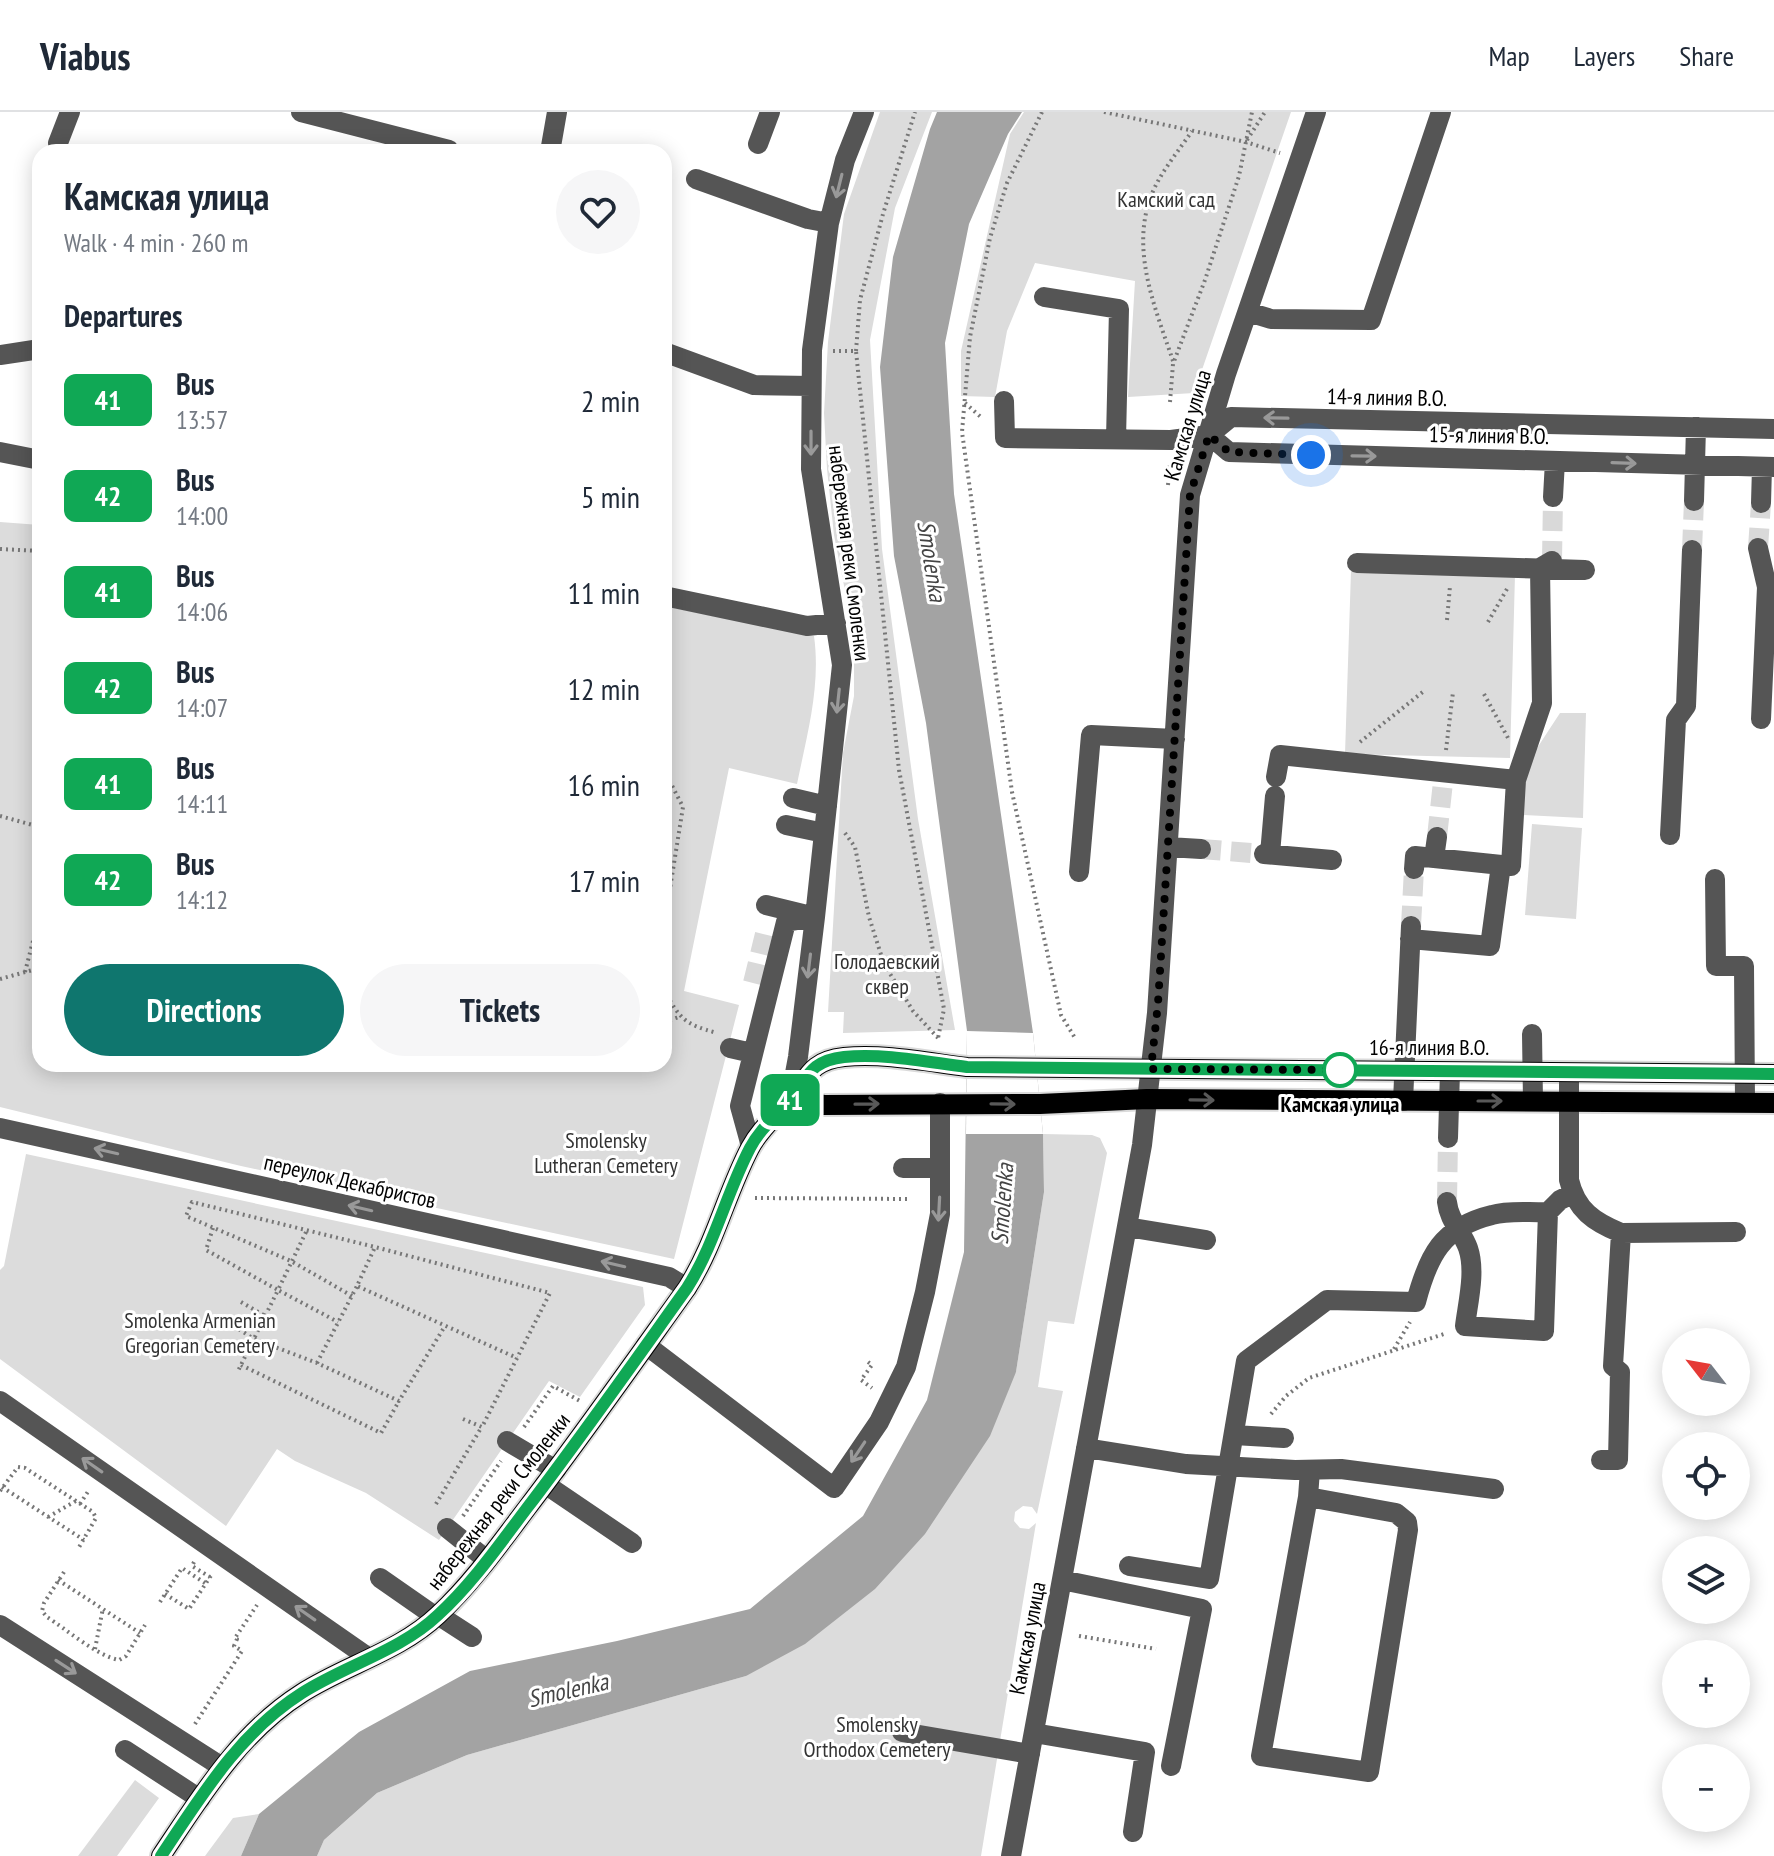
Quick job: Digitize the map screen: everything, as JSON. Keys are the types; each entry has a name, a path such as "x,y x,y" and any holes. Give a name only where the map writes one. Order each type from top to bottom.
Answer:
{"main road":[{"name":"набережная реки Смоленки","path":"161,1856 222,1767 250,1734 305,1691 410,1636 437,1616 487,1560 687,1288 705,1260 751,1146 772,1117 790,1100 805,1075 822,1064 843,1057 894,1058 967,1067 1036,1068"},
{"name":"16-я линия В.О.","path":"1036,1068 1774,1074"},
{"path":"790,1100 824,1105 1040,1104 1147,1099 1774,1103"}],"street":[{"path":"58,144 70,112"},
{"path":"301,112 427,144"},
{"path":"551,144 557,112"},
{"path":"758,144 770,112"},
{"name":"набережная реки Смоленки","path":"790,1100 815,917 833,831 827,806 842,665 811,469 812,350 829,223 845,160 864,112"},
{"name":"Камская улица","path":"1011,1856 1142,1145 1157,1013 1190,495 1316,112"},
{"path":"1248,312 1271,319 1371,320 1441,112"},
{"path":"696,179 808,219 829,223"},
{"path":"1044,297 1119,309 1116,439"},
{"path":"0,355 32,350"},
{"path":"672,355 754,385 811,386"},
{"name":"14-я линия В.О.","path":"1004,401 1005,438 1171,440 1209,435 1231,417 1774,429"},
{"path":"1694,501 1696,427"},
{"name":"15-я линия В.О.","path":"1209,435 1229,452 1768,467"},
{"path":"0,452 32,458"},
{"path":"1553,497 1555,461"},
{"path":"1761,503 1768,467"},
{"path":"1758,548 1767,587 1761,719"},
{"path":"1670,835 1676,720 1686,706 1692,550"},
{"path":"1357,563 1546,565 1585,570"},
{"path":"1414,869 1415,856 1436,847 1511,866 1517,775 1542,703 1546,565"},
{"path":"672,598 807,626 836,623"},
{"path":"1079,872 1091,735 1175,739"},
{"path":"1332,860 1267,854 1280,755 1444,778 1517,775"},
{"path":"793,798 827,806"},
{"path":"786,825 833,831"},
{"path":"1168,847 1201,849"},
{"path":"1403,1101 1410,933 1490,946 1501,865"},
{"path":"1715,879 1716,966 1744,966 1745,1102"},
{"path":"766,905 815,917"},
{"path":"766,930 786,922 815,917"},
{"path":"751,1146 740,1106 786,922"},
{"path":"753,983 765,1003"},
{"path":"1532,1034 1533,1101"},
{"path":"726,1041 752,1053"},
{"path":"1448,1138 1450,1072"},
{"path":"1569,1073 1569,1180 1572,1194 1581,1209 1597,1223 1621,1233 1736,1232"},
{"path":"646,1345 834,1488 879,1422 906,1367 940,1214 940,1103"},
{"name":"переулок Декабристов","path":"0,1128 181,1178 669,1277 687,1288"},
{"path":"903,1168 940,1168"},
{"path":"1129,1566 1209,1579 1246,1361 1327,1300 1416,1302 1436,1247 1457,1230 1493,1214 1548,1212 1572,1194"},
{"path":"1447,1202 1448,1216 1467,1245 1472,1262 1465,1326 1544,1331 1548,1212"},
{"path":"1127,1227 1206,1240"},
{"path":"1601,1460 1618,1460 1620,1372 1608,1366 1621,1233"},
{"path":"0,1401 369,1658"},
{"path":"1234,1435 1284,1438"},
{"path":"507,1441 632,1543"},
{"path":"1086,1448 1186,1464 1341,1469 1494,1489"},
{"path":"1308,1497 1396,1513 1407,1522 1369,1772 1261,1756 1308,1497 1310,1470"},
{"path":"447,1528 487,1560"},
{"path":"380,1578 472,1637"},
{"path":"1062,1580 1202,1609 1171,1766"},
{"path":"0,1625 222,1767"},
{"path":"902,1732 1030,1754"},
{"path":"1034,1733 1145,1752 1133,1832"},
{"path":"125,1750 200,1799"}],"path":[{"path":"833,831 850,837 855,847 869,917 884,964 913,1011 938,1038 944,1009 899,770 856,351 860,300 915,112"},
{"path":"1042,112 1007,183 990,238 970,337 962,432 1012,792 1061,1015 1075,1038"},
{"path":"1104,112 1246,142 1280,153"},
{"path":"1170,402 1173,364 1239,176 1252,112"},
{"path":"1246,142 1265,112"},
{"path":"1173,364 1144,265 1143,227 1150,197 1192,131"},
{"path":"812,350 856,351"},
{"path":"1168,491 1171,440"},
{"path":"0,549 32,551"},
{"path":"1447,620 1452,566"},
{"path":"1357,745 1424,691"},
{"path":"1444,778 1453,692"},
{"path":"1484,694 1510,743 1517,775"},
{"path":"672,786 683,807 672,876"},
{"path":"0,816 32,825"},
{"path":"25,972 32,945"},
{"path":"0,979 32,970"},
{"path":"672,1004 679,1017 726,1041"},
{"path":"672,1019 679,1017"},
{"path":"755,1198 908,1199"},
{"path":"352,1296 291,1261 186,1216 192,1202 550,1293 482,1427 436,1504"},
{"path":"213,1228 206,1250 338,1322"},
{"path":"238,1371 306,1232"},
{"path":"317,1363 375,1247"},
{"path":"357,1286 517,1358"},
{"path":"241,1302 265,1316"},
{"path":"1393,1351 1410,1321"},
{"path":"234,1326 254,1339 317,1363 399,1401"},
{"path":"241,1365 381,1433 445,1326"},
{"path":"1270,1416 1286,1396 1309,1378 1449,1332"},
{"path":"861,1380 872,1365 868,1362"},
{"path":"463,1419 507,1441"},
{"path":"78,1549 84,1540 96,1518 25,1468 18,1467 1,1489 84,1540"},
{"path":"48,1517 86,1496"},
{"path":"160,1602 182,1568 205,1583"},
{"path":"64,1572 42,1611 95,1649 119,1660 126,1656 145,1625"},
{"path":"165,1594 189,1609 210,1577"},
{"path":"58,1580 140,1633"},
{"path":"189,1733 242,1651 234,1646 235,1638 263,1597"},
{"path":"95,1649 103,1608"},
{"path":"1079,1636 1156,1649"}],"green space":[{"name":"Голодаевский сквер","path":"880,112 932,112 895,208 870,340 882,549 918,819 955,1030 843,1033 844,1012 828,1012 843,753 854,696 854,636 834,535 824,413 828,342 844,214"},
{"name":"Камский сад","path":"1024,112 1291,112 1194,393 1128,397 1135,281 1035,263 1007,331 995,397 961,396 961,351 1010,134"},
{"name":"Smolensky Lutheran Cemetery","path":"0,522 32,524 32,1072 672,1072 672,608 814,636 814,692 797,784 729,768 684,991 739,1005 674,1259 241,1166 0,1107"},
{"path":"1351,571 1515,575 1510,758 1345,754"},
{"path":"1560,713 1586,713 1583,818 1522,815 1526,765"},
{"path":"1532,824 1582,828 1576,919 1525,915"},
{"name":"Smolensky Orthodox Cemetery","path":"1043,1134 1092,1135 1100,1138 1107,1153 1074,1324 1048,1321 1038,1387 1063,1391 1037,1514 1032,1507 1023,1506 1015,1512 1014,1521 1020,1528 1029,1529 1036,1523 981,1856 317,1856 324,1840 377,1793 467,1755 746,1676 1016,1372 1044,1192"},
{"name":"Smolenka Armenian Gregorian Cemetery","path":"26,1154 643,1287 645,1305 580,1397 549,1381 439,1540 366,1493 295,1461 277,1449 226,1526 0,1359 0,1270 4,1266"},
{"path":"135,1780 159,1798 117,1856 78,1856"},
{"path":"259,1814 241,1856 205,1856 233,1818"}],"water":[{"name":"Smolenka","path":"937,112 1022,112 1008,134 969,224 945,343 954,494 1033,1033 1043,1134 1044,1192 1016,1372 990,1436 925,1534 875,1589 805,1644 746,1676 467,1755 377,1793 324,1840 317,1856 241,1856 259,1814 359,1732 470,1671 617,1641 750,1609 863,1516 927,1400 964,1252 967,1031 926,723 894,556 880,367 893,257"}],"pier":[{"path":"967,1031 1033,1033 1043,1134 966,1134"}],"tunnel":[{"path":"1552,561 1553,497"},
{"path":"1692,550 1694,501"},
{"path":"1758,548 1761,503"},
{"path":"1437,837 1443,782"},
{"path":"1201,849 1264,854"},
{"path":"1411,926 1414,869"},
{"path":"753,983 766,930"},
{"path":"1447,1202 1448,1138"}],"bus line":[{"name":"41","path":"161,1856 222,1767 250,1734 276,1711 305,1691 410,1636 436,1617 461,1592 556,1470 687,1288 705,1260 751,1146 772,1117 790,1100 805,1075 822,1064 843,1057 894,1058 967,1067 1774,1074"}],"place":[{"name":"Камская улица","path":"1340,1070"}],"route":[{"path":"1311,455 1229,452 1209,435 1190,495 1158,1003 1151,1069 1340,1070"}]}
